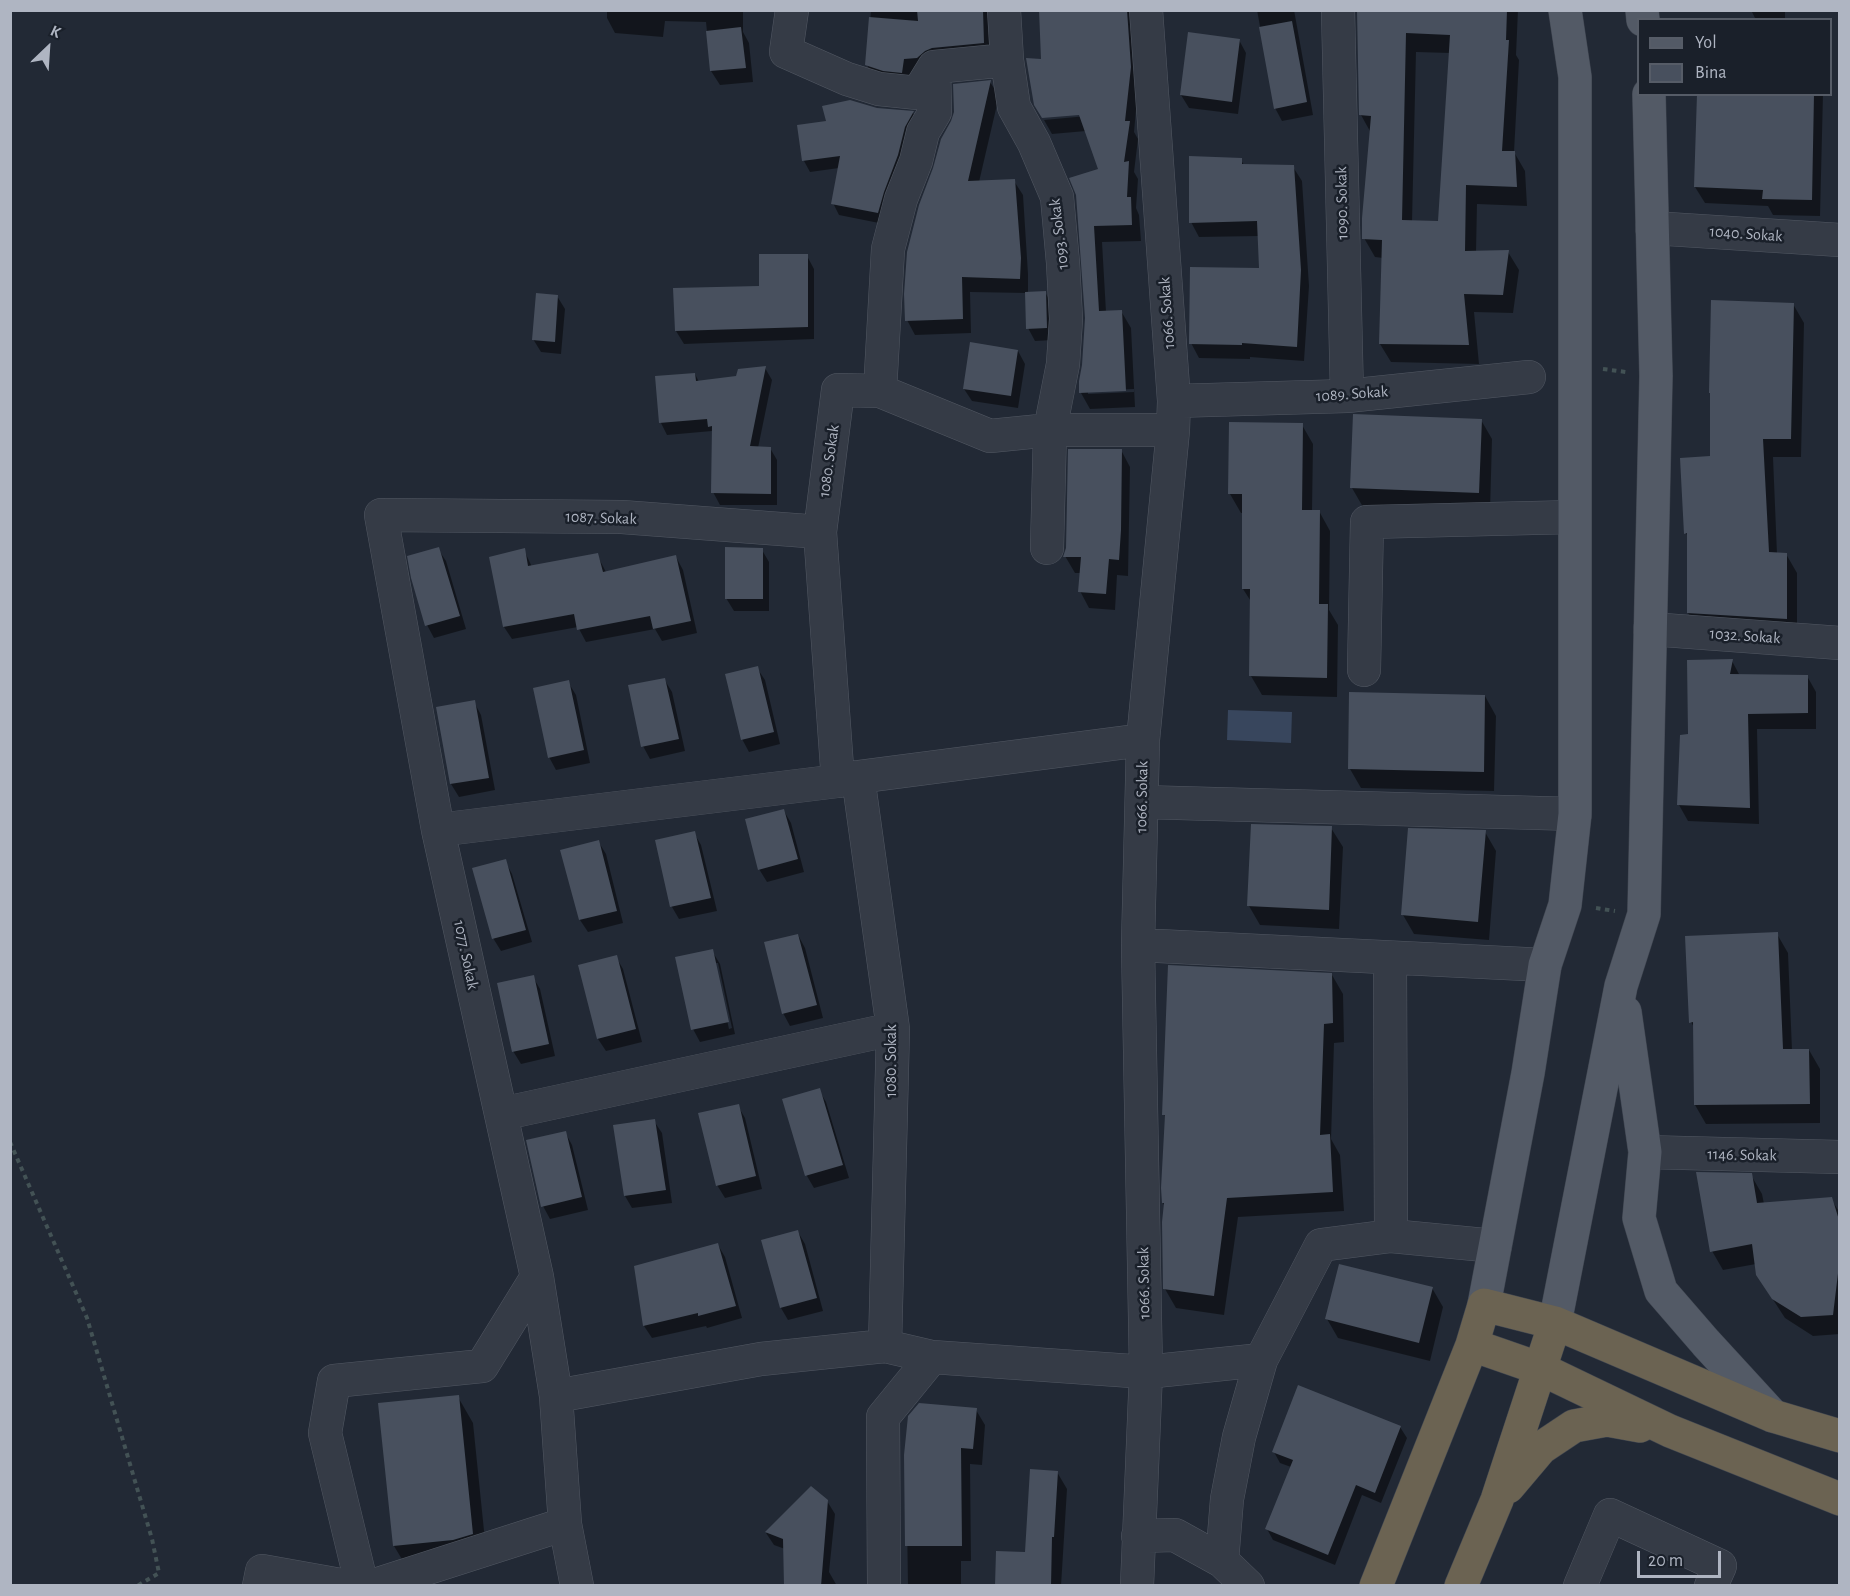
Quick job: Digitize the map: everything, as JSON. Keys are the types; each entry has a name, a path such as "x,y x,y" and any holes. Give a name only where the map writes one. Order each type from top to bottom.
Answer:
{"highway":[{"path":"1376,1586 1472,1345 1484,1305 1556,1323 1773,1416 1839,1436"},
{"path":"1461,1586 1497,1500 1556,1323"},
{"path":"1472,1345 1540,1369 1670,1431 1839,1499"},
{"path":"1497,1500 1541,1448 1574,1426 1607,1420 1670,1431"}],"main road":[{"path":"1484,1305 1528,1073 1545,965 1565,904 1575,814 1575,77 1565,10"},
{"path":"1556,1323 1621,986 1644,914 1656,376 1649,96"},
{"path":"1621,986 1645,1152 1639,1218 1661,1291 1773,1416"}],"street":[{"path":"792,10 786,52 847,79 879,89 918,93 934,66"},
{"name":"1093. Sokak","path":"1004,10 1007,60 1014,107 1034,143 1057,197 1064,263 1066,320 1064,364 1050,430 1047,548"},
{"name":"1066. Sokak","path":"1137,1586 1146,1372 1138,945 1143,740 1173,415 1146,10"},
{"name":"1090. Sokak","path":"1338,10 1347,396"},
{"path":"934,66 1007,60"},
{"path":"880,391 888,249 901,199 916,161 923,132 934,112 934,66"},
{"name":"1040. Sokak","path":"1652,228 1839,240"},
{"name":"1089. Sokak","path":"880,391 990,436 1529,377"},
{"name":"1080. Sokak","path":"880,391 838,390 820,532 848,779 893,1029 885,1346"},
{"name":"1087. Sokak","path":"381,514 622,517 820,532"},
{"name":"1077. Sokak","path":"381,514 438,830 537,1277 556,1395 565,1524 577,1586"},
{"path":"1364,670 1367,522 1574,517"},
{"name":"1032. Sokak","path":"1650,629 1839,643"},
{"path":"438,830 1143,740"},
{"path":"1142,802 1575,814"},
{"path":"1138,945 1545,965"},
{"path":"1390,959 1391,1236"},
{"path":"501,1114 893,1029"},
{"name":"1146. Sokak","path":"1645,1152 1839,1157"},
{"path":"1222,1561 1229,1489 1239,1437 1261,1360 1321,1245 1391,1236 1495,1246"},
{"path":"362,1586 325,1433 334,1382 482,1366 537,1277"},
{"path":"556,1395 761,1359 885,1346 932,1358 1146,1372 1261,1360"},
{"path":"884,1586 882,1417 932,1358"},
{"path":"1580,1586 1610,1515 1720,1566 1711,1586"},
{"path":"372,1586 565,1524"},
{"path":"1138,1536 1175,1535 1222,1561 1248,1586"},
{"path":"259,1586 262,1571 346,1586"}],"path":[{"path":"1574,366 1656,376"},
{"path":"1565,904 1644,914"},
{"path":"10,1142 87,1318 152,1539 159,1573 137,1586"}],"water":[{"path":"1228,710 1292,712 1291,743 1227,740"}],"building":[{"path":"917,10 983,10 984,43 932,48 917,58 904,59 902,73 883,71 865,65 869,17 918,21"},
{"path":"1039,10 1127,10 1131,67 1125,121 1130,121 1124,162 1129,161 1127,197 1131,197 1132,225 1094,226 1099,311 1122,310 1126,391 1079,393 1085,318 1076,195 1069,178 1098,169 1079,115 1042,118 1034,105 1026,58 1041,59"},
{"path":"1357,10 1507,10 1506,40 1509,40 1502,151 1515,151 1517,187 1466,185 1465,251 1509,250 1503,295 1464,294 1469,345 1379,344 1382,240 1362,239 1371,116 1359,115","holes":["1406,33 1450,35 1438,221 1402,220"]},
{"path":"1292,21 1307,102 1274,109 1259,27"},
{"path":"741,27 746,68 710,71 706,31"},
{"path":"1188,32 1240,39 1232,102 1180,95"},
{"path":"991,80 968,181 1015,179 1021,258 1020,279 962,277 963,319 905,321 907,252 919,205 941,139 954,112 953,84"},
{"path":"1697,96 1814,96 1812,200 1762,199 1763,190 1694,187"},
{"path":"850,100 877,108 914,111 905,127 878,213 831,204 840,156 802,161 797,125 826,121 822,106"},
{"path":"1189,156 1242,158 1242,164 1294,165 1301,270 1297,347 1242,343 1242,345 1189,344 1190,267 1259,268 1257,221 1189,223"},
{"path":"759,254 808,254 808,327 675,331 673,288 759,286"},
{"path":"1046,291 1047,328 1026,329 1025,292"},
{"path":"536,293 558,295 555,342 532,340"},
{"path":"1711,300 1794,303 1791,439 1763,439 1769,552 1787,553 1787,619 1687,613 1687,533 1684,534 1680,458 1710,456"},
{"path":"970,342 1018,350 1011,396 963,389"},
{"path":"766,366 750,446 771,447 771,494 711,493 712,426 708,427 707,419 659,423 655,376 695,373 696,381 736,376 738,369"},
{"path":"1353,414 1482,419 1479,493 1350,488"},
{"path":"1229,422 1303,423 1302,510 1320,510 1319,604 1328,604 1327,678 1249,676 1250,589 1242,589 1242,494 1228,494"},
{"path":"1068,449 1122,449 1119,560 1109,559 1106,594 1078,592 1081,557 1063,557 1066,548"},
{"path":"439,547 460,616 425,626 407,556"},
{"path":"725,547 763,548 763,599 725,599"},
{"path":"525,548 528,566 598,553 603,572 676,555 691,621 653,629 650,616 577,630 574,614 503,627 489,557"},
{"path":"1733,659 1730,674 1808,675 1808,713 1748,714 1750,808 1677,805 1680,735 1688,734 1687,660"},
{"path":"758,666 774,732 741,740 725,674"},
{"path":"665,678 679,739 641,747 628,685"},
{"path":"569,680 584,750 548,758 533,688"},
{"path":"1349,692 1485,695 1484,772 1348,769"},
{"path":"475,700 489,778 450,784 436,707"},
{"path":"784,809 798,859 758,870 745,819"},
{"path":"1251,824 1332,826 1329,910 1247,906"},
{"path":"1408,828 1486,830 1478,922 1401,915"},
{"path":"695,831 711,898 670,907 655,840"},
{"path":"599,840 617,911 579,920 560,850"},
{"path":"506,859 526,930 492,939 472,868"},
{"path":"1778,932 1783,1049 1809,1049 1810,1104 1694,1105 1693,1022 1689,1023 1685,936"},
{"path":"798,934 817,1005 782,1014 764,942"},
{"path":"713,949 729,1022 691,1030 675,957"},
{"path":"617,955 636,1029 597,1039 578,965"},
{"path":"1168,965 1332,973 1333,1023 1324,1024 1320,1135 1330,1134 1333,1192 1227,1198 1214,1296 1163,1289 1164,1203 1162,1203 1161,1188 1165,1115 1162,1115"},
{"path":"534,975 549,1044 512,1052 497,983"},
{"path":"820,1088 843,1165 805,1176 782,1099"},
{"path":"739,1104 756,1176 716,1186 698,1113"},
{"path":"655,1119 666,1190 624,1196 613,1125"},
{"path":"566,1131 582,1197 541,1207 526,1140"},
{"path":"1696,1172 1752,1173 1757,1203 1832,1197 1839,1220 1839,1265 1833,1315 1801,1317 1772,1299 1756,1275 1752,1244 1710,1252"},
{"path":"798,1230 817,1298 780,1308 761,1240"},
{"path":"718,1243 736,1306 643,1326 634,1266"},
{"path":"1339,1264 1433,1287 1419,1343 1325,1319"},
{"path":"1298,1385 1401,1426 1375,1493 1356,1485 1328,1555 1265,1529 1293,1460 1272,1452"},
{"path":"459,1395 473,1534 453,1540 393,1546 378,1403"},
{"path":"919,1403 977,1408 973,1449 961,1448 962,1546 905,1546 904,1455 908,1416"},
{"path":"1030,1469 1058,1471 1054,1537 1052,1537 1051,1586 995,1586 996,1551 1025,1552"},
{"path":"811,1486 828,1500 821,1586 784,1586 783,1539 765,1532"}]}
